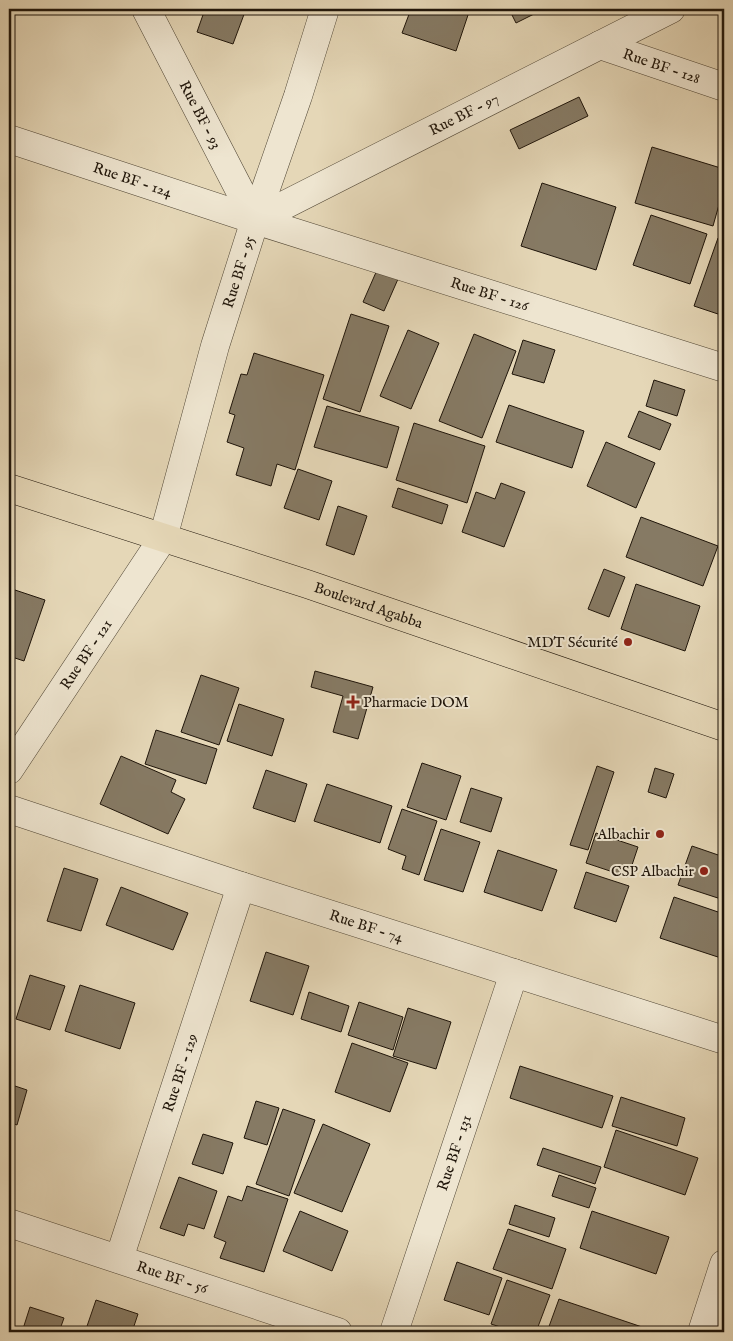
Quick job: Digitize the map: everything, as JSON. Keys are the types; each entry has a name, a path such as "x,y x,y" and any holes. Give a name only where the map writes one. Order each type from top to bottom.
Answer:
{"main road":[{"name":"Boulevard Agabba","path":"9,488 316,587 724,727"}],"street":[{"name":"Rue BF - 93","path":"146,9 255,220"},
{"name":"Rue BF - 95","path":"163,538 215,346 325,9"},
{"name":"Rue BF - 97","path":"255,220 671,9"},
{"name":"Rue BF - 128","path":"600,45 724,87"},
{"name":"Rue BF - 124","path":"9,139 255,220"},
{"name":"Rue BF - 126","path":"255,220 724,368"},
{"name":"Rue BF - 121","path":"9,770 163,538"},
{"name":"Rue BF - 74","path":"9,809 241,886 724,1040"},
{"name":"Rue BF - 129","path":"119,1259 241,886"},
{"name":"Rue BF - 131","path":"394,1332 514,973"},
{"name":"Rue BF - 56","path":"9,1222 338,1332"},
{"path":"702,1332 724,1264"}],"building":[{"path":"205,9 246,9 233,44 197,32"},
{"path":"411,9 470,9 456,51 402,33"},
{"path":"509,9 544,9 516,23"},
{"path":"579,97 588,116 519,149 510,130"},
{"path":"652,147 724,169 724,187 713,226 635,203"},
{"path":"542,183 616,207 596,270 521,246"},
{"path":"651,215 707,234 690,284 633,265"},
{"path":"718,238 724,240 724,316 694,306"},
{"path":"377,270 398,279 384,311 363,302"},
{"path":"351,314 389,326 360,412 323,399"},
{"path":"408,330 439,343 411,409 380,396"},
{"path":"474,334 516,351 482,438 439,421"},
{"path":"523,340 555,350 544,383 512,374"},
{"path":"254,353 324,375 295,470 277,464 271,486 236,475 244,448 227,442 235,415 229,413 241,374 247,375"},
{"path":"654,380 685,390 677,416 646,406"},
{"path":"509,405 584,431 572,468 496,442"},
{"path":"327,406 399,427 387,468 314,447"},
{"path":"639,411 671,424 660,450 628,437"},
{"path":"414,423 485,446 467,503 396,480"},
{"path":"606,442 655,463 636,508 587,486"},
{"path":"298,469 332,481 319,520 284,508"},
{"path":"501,483 525,492 504,547 462,532 476,492 495,499"},
{"path":"398,488 448,505 442,524 392,507"},
{"path":"338,506 367,516 354,555 326,545"},
{"path":"641,517 718,546 703,586 626,557"},
{"path":"604,569 625,577 609,617 588,609"},
{"path":"636,584 700,606 685,651 621,629"},
{"path":"9,588 45,600 24,661 9,656"},
{"path":"315,671 373,687 358,739 333,732 343,696 311,687"},
{"path":"201,675 239,688 219,745 181,732"},
{"path":"239,704 284,719 272,756 227,741"},
{"path":"156,730 217,749 206,784 145,764"},
{"path":"121,756 176,780 171,792 185,799 168,834 100,804"},
{"path":"422,763 461,776 446,820 407,807"},
{"path":"597,766 614,772 588,850 570,845"},
{"path":"655,768 674,774 666,798 648,792"},
{"path":"266,770 307,784 295,822 253,808"},
{"path":"327,784 392,806 380,843 314,821"},
{"path":"471,788 502,798 491,832 460,822"},
{"path":"402,809 437,821 419,875 402,869 406,856 388,849"},
{"path":"441,829 480,842 463,892 424,880"},
{"path":"596,833 638,847 628,877 586,863"},
{"name":"CSP Albachir","path":"692,846 724,857 724,900 678,885"},
{"path":"498,850 557,870 542,911 484,892"},
{"path":"64,868 98,879 81,931 47,921"},
{"path":"586,872 629,886 616,922 574,908"},
{"path":"121,887 188,913 173,950 106,925"},
{"path":"674,897 724,914 724,959 660,938"},
{"path":"266,952 309,966 293,1015 250,1001"},
{"path":"30,975 65,986 50,1030 16,1019"},
{"path":"80,985 135,1003 120,1049 65,1031"},
{"path":"309,992 349,1006 341,1032 301,1019"},
{"path":"359,1002 403,1017 393,1050 348,1035"},
{"path":"408,1008 451,1022 436,1069 393,1056"},
{"path":"352,1043 408,1063 390,1112 335,1092"},
{"path":"520,1066 613,1096 602,1128 510,1098"},
{"path":"9,1084 27,1090 17,1125 9,1122"},
{"path":"621,1097 685,1118 677,1146 612,1126"},
{"path":"256,1101 279,1108 267,1145 244,1138"},
{"path":"283,1109 315,1120 289,1196 256,1184"},
{"path":"323,1124 370,1144 342,1212 294,1193"},
{"path":"616,1130 698,1158 685,1195 604,1167"},
{"path":"203,1134 233,1143 223,1174 192,1164"},
{"path":"543,1148 601,1167 595,1184 537,1165"},
{"path":"559,1175 596,1188 589,1208 552,1196"},
{"path":"179,1177 217,1191 204,1229 188,1224 184,1236 160,1228"},
{"path":"247,1186 288,1199 264,1272 220,1258 226,1242 214,1237 228,1196 242,1201"},
{"path":"515,1205 555,1218 549,1237 509,1224"},
{"path":"300,1211 348,1231 332,1271 283,1251"},
{"path":"592,1211 669,1237 656,1274 580,1248"},
{"path":"508,1229 566,1249 552,1289 493,1269"},
{"path":"457,1262 502,1278 489,1315 444,1300"},
{"path":"507,1280 550,1295 536,1332 516,1332 491,1324"},
{"path":"559,1299 651,1330 651,1332 547,1332"},
{"path":"96,1300 138,1314 132,1332 85,1332"},
{"path":"30,1307 64,1318 59,1332 22,1332"}],"place":[{"name":"MDT Sécurité","path":"628,642"},
{"name":"Pharmacie DOM","path":"353,702"},
{"name":"Albachir","path":"660,834"},
{"name":"CSP Albachir","path":"704,871"}]}
